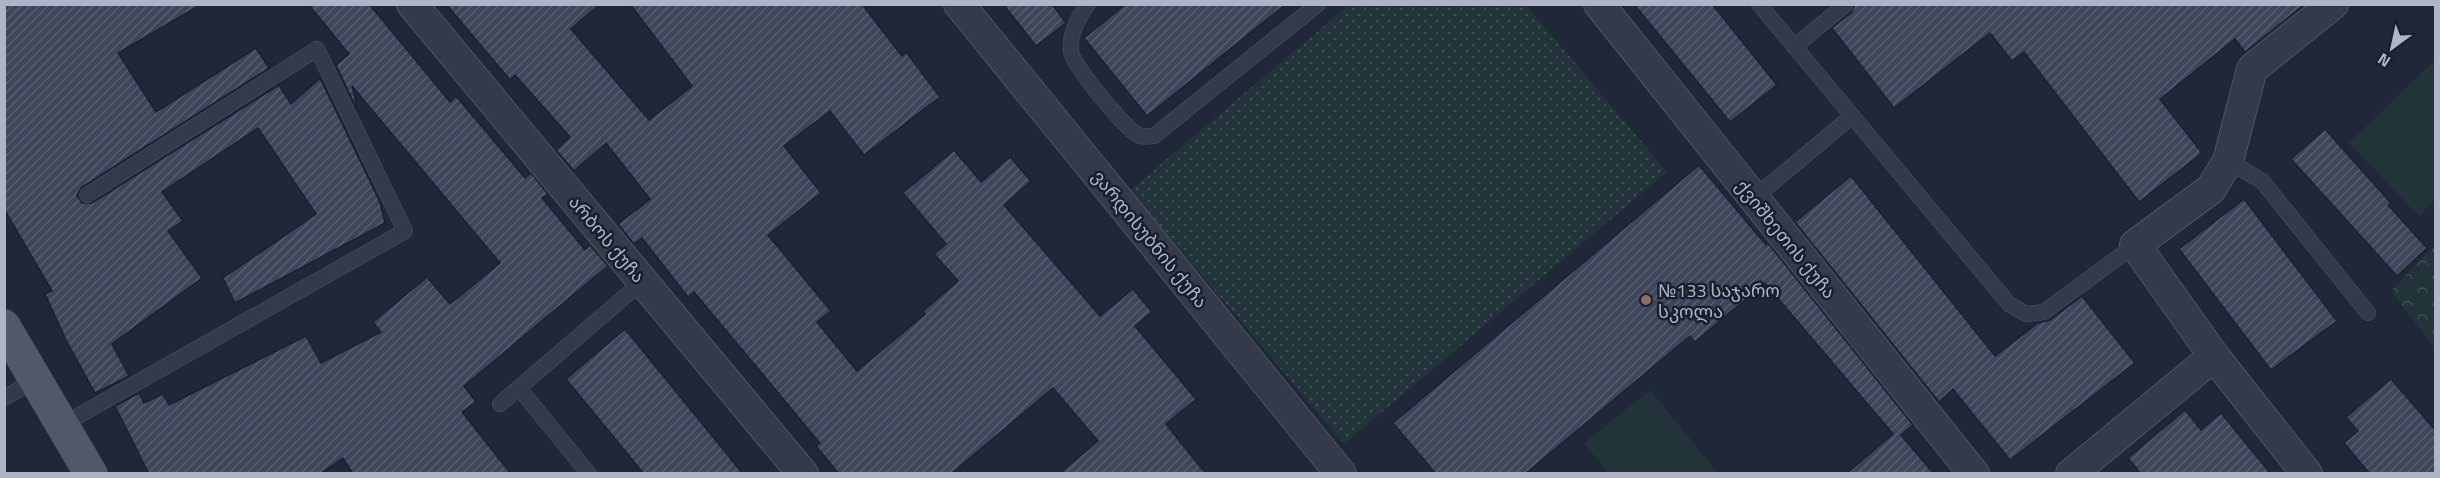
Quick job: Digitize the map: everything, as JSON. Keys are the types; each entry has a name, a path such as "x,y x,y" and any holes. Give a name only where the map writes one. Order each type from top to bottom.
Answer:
{"main road":[{"path":"4,326 91,474"}],"street":[{"name":"არბოს ქუჩა","path":"412,4 803,474"},
{"name":"ვარდისუბნის ქუჩა","path":"959,4 1341,474"},
{"name":"ქვიშხეთის ქუჩა","path":"1599,4 1974,474"},
{"path":"2307,474 2214,356 2135,245 2211,189 2228,161 2252,69 2332,4"},
{"path":"2071,474 2214,356"}],"lane":[{"path":"1088,4 1073,33 1071,52 1076,66 1127,126 1140,136 1154,136 1318,4"},
{"path":"1759,4 2009,304 2026,314 2044,312 2135,245"},
{"path":"1794,47 1846,4"},
{"path":"62,425 405,231 317,49 87,195"},
{"path":"1754,198 1851,117"},
{"path":"2228,161 2262,181 2368,313"},
{"path":"500,404 643,281"},
{"path":"4,398 35,380"},
{"path":"519,388 589,474"}],"green space":[{"path":"1350,4 1526,5 1667,172 1344,444 1130,190"},
{"path":"2435,60 2435,200 2419,216 2349,143"},
{"path":"2435,245 2435,349 2391,291"},
{"path":"1650,390 1718,473 1609,473 1584,443"}],"building":[{"path":"4,4 202,4 118,53 156,112 256,48 269,68 82,187 77,195 82,203 92,203 279,85 291,104 320,78 380,202 385,223 235,303 223,278 316,214 258,128 162,192 183,221 168,231 202,278 112,344 129,376 95,393 66,340 45,294 52,291 4,209"},
{"path":"308,4 369,4 450,102 456,96 525,178 531,173 548,194 542,198 585,250 590,245 608,266 464,386 476,402 462,412 511,474 353,474 343,458 320,474 149,474 115,406 139,393 144,403 163,394 169,405 306,336 321,363 381,332 373,322 427,277 450,304 500,263 352,86 358,112 336,65 349,54"},
{"path":"446,4 600,4 571,29 649,120 692,86 630,4 862,4 902,56 906,52 940,97 864,155 830,111 784,146 821,193 768,235 831,311 817,322 857,371 925,314 923,311 958,281 934,254 946,244 903,193 954,150 981,182 1010,157 1031,181 1004,205 1100,316 1133,289 1152,312 1135,326 1196,399 1166,424 1206,474 1059,474 1098,441 1053,388 951,474 839,474 816,446 820,443 694,292 688,297 642,238 634,244 618,224 650,199 606,143 574,171 556,150 570,137 515,75 510,80"},
{"path":"1003,4 1052,4 1066,23 1036,46"},
{"path":"1126,4 1286,4 1147,116 1084,38"},
{"path":"1634,4 1712,4 1777,85 1730,122"},
{"path":"1855,4 2305,4 2245,52 2235,39 2160,99 2202,153 2139,202 2024,52 2012,61 1990,33 1894,108 1832,28 1852,12"},
{"path":"2325,129 2391,203 2388,205 2427,248 2397,276 2291,159"},
{"path":"1699,165 1766,245 1768,243 1913,425 1901,435 1934,474 1846,474 1893,434 1765,283 1695,342 1690,336 1525,474 1436,474 1393,423"},
{"path":"1851,176 1995,356 2038,323 2050,320 2082,296 2135,363 2010,460 1953,389 1939,402 1795,222"},
{"path":"2244,199 2337,321 2271,370 2179,249"},
{"path":"625,329 743,474 644,474 566,379"},
{"path":"2391,379 2436,431 2436,474 2370,474 2344,443 2358,431 2346,417"},
{"path":"2185,410 2201,430 2221,413 2271,474 2141,474 2128,458"}],"place":[{"name":"№133 საჯარო სკოლა","path":"1646,300"}]}
